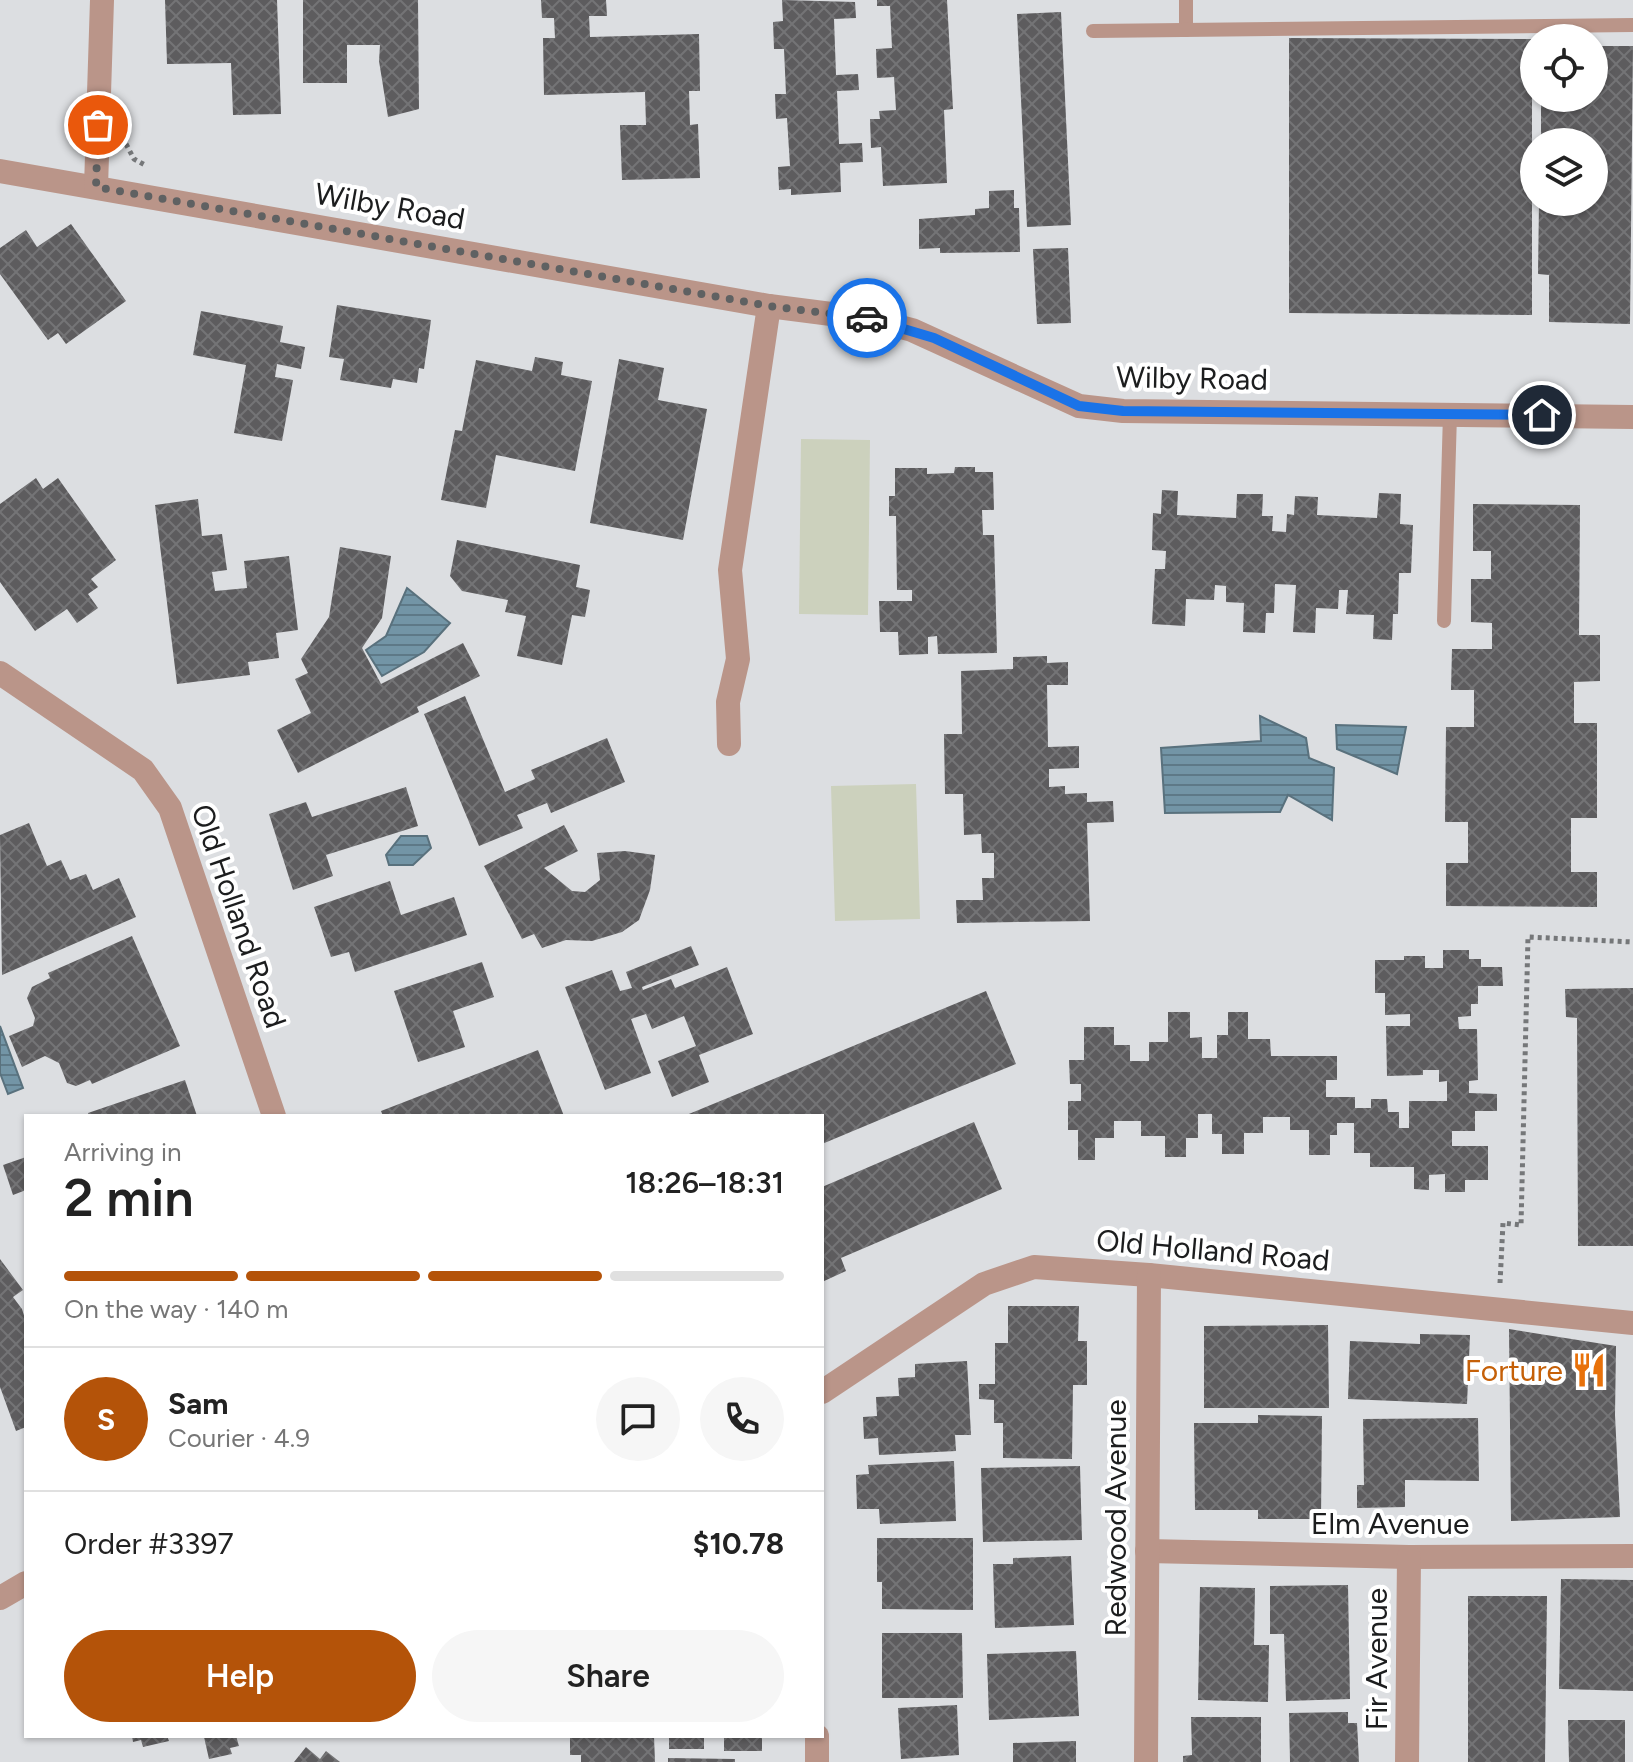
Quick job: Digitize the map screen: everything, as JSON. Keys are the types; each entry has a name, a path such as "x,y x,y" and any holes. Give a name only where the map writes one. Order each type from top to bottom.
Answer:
{"street":[{"path":"96,187 102,0"},
{"name":"Wilby Road","path":"0,171 769,306 870,319 912,330 1079,406 1123,411 1633,417"},
{"path":"729,744 728,702 738,659 730,570 769,306"},
{"name":"Old Holland Road","path":"0,673 143,770 170,808 273,1114"},
{"name":"Old Holland Road","path":"824,1391 984,1284 1034,1267 1149,1275 1633,1323"},
{"name":"Redwood Avenue","path":"1146,1762 1149,1275"},
{"name":"Elm Avenue","path":"1147,1551 1409,1557 1633,1556"},
{"name":"Fir Avenue","path":"1407,1762 1409,1557"},
{"path":"0,1598 24,1584"},
{"path":"817,1738 817,1762"}],"lane":[{"path":"1186,0 1186,30"},
{"path":"1093,31 1633,25"},
{"path":"1444,621 1450,414"}],"path":[{"path":"120,131 134,159 157,172"},
{"path":"1499,1296 1503,1223 1521,1225 1528,937 1633,942"}],"green space":[{"path":"801,439 870,440 868,615 799,614"},
{"path":"916,784 920,919 835,921 831,786"}],"water":[{"path":"407,588 450,623 424,652 382,676 366,650 386,636"},
{"path":"1260,716 1306,738 1309,758 1334,768 1332,820 1288,795 1280,812 1165,813 1161,748 1261,741"},
{"path":"1336,725 1406,727 1397,774 1337,749"},
{"path":"401,836 427,836 431,848 413,865 389,865 386,855"},
{"path":"0,1026 23,1088 8,1094 0,1073"}],"building":[{"path":"165,0 277,0 281,114 233,115 231,63 167,64"},
{"path":"303,0 418,0 419,109 388,117 379,61 380,45 347,45 347,83 303,83"},
{"path":"541,0 606,0 607,16 589,16 590,37 699,34 700,91 689,91 690,125 698,124 700,178 622,180 620,125 646,125 645,92 544,95 543,38 555,38 554,18 542,18"},
{"path":"782,0 855,2 856,18 834,19 836,75 858,74 859,90 837,91 839,144 862,143 863,162 840,163 841,192 791,195 791,189 779,190 778,167 790,166 787,118 776,119 775,94 786,94 784,49 774,49 773,22 783,21"},
{"path":"877,0 947,0 953,109 944,110 947,183 883,186 881,147 871,148 870,119 880,119 879,111 896,110 894,77 877,78 876,49 892,48 890,6 877,6"},
{"path":"1061,12 1071,225 1027,227 1017,14"},
{"path":"1289,38 1520,39 1520,112 1532,112 1532,128 1520,128 1520,216 1532,216 1532,315 1289,313"},
{"path":"1608,46 1633,46 1630,324 1549,322 1549,275 1538,274 1539,216 1608,216 1608,128 1541,128 1541,112 1608,112"},
{"path":"1014,190 1014,208 1019,208 1020,252 940,253 940,248 919,249 919,219 975,215 975,209 989,208 989,191"},
{"path":"71,224 126,301 66,344 58,333 48,340 0,274 0,248 26,230 37,247"},
{"path":"1068,248 1071,323 1037,324 1033,249"},
{"path":"337,305 431,320 424,369 419,368 417,383 393,379 391,388 340,380 344,359 329,357"},
{"path":"201,311 283,326 280,342 305,347 301,369 277,364 275,377 293,380 282,441 234,433 246,365 193,355"},
{"path":"535,357 563,362 561,375 592,381 575,471 496,455 486,508 441,500 455,430 462,431 476,360 532,371"},
{"path":"619,359 664,368 658,400 707,409 683,540 590,523"},
{"path":"955,467 975,467 975,472 993,472 994,510 982,510 983,535 994,535 997,653 938,654 937,636 928,637 928,654 899,655 898,632 880,632 879,601 912,601 912,590 897,590 896,516 889,516 889,496 895,496 895,468 927,468 927,474 954,473"},
{"path":"36,478 43,489 58,478 116,560 91,579 98,587 88,594 98,608 77,623 67,609 35,631 0,582 0,504"},
{"path":"1162,490 1178,491 1177,515 1236,518 1237,494 1263,494 1262,516 1273,516 1272,531 1286,532 1287,514 1294,515 1295,496 1318,497 1317,515 1377,518 1379,493 1401,494 1400,524 1413,525 1411,573 1399,573 1398,614 1393,614 1392,640 1373,639 1374,615 1346,614 1348,590 1339,590 1338,609 1316,608 1315,633 1293,632 1296,585 1275,584 1274,613 1266,613 1265,633 1243,632 1244,603 1226,602 1226,586 1215,585 1214,600 1186,599 1185,626 1152,624 1155,569 1165,569 1166,551 1152,550 1153,513 1161,514"},
{"path":"198,499 202,536 222,534 227,570 212,572 215,591 247,588 244,561 289,556 298,630 276,633 279,658 248,662 250,675 177,684 155,505"},
{"path":"1473,504 1580,505 1579,635 1600,635 1600,681 1574,682 1574,723 1597,723 1597,818 1571,818 1571,872 1597,872 1597,907 1446,906 1446,863 1468,863 1468,822 1445,822 1446,727 1474,727 1474,690 1451,690 1452,649 1492,649 1492,623 1471,622 1471,579 1491,579 1491,551 1473,551"},
{"path":"457,540 580,565 576,587 590,590 585,617 572,615 562,665 517,656 526,616 505,612 508,600 462,591 450,576"},
{"path":"340,547 391,556 382,618 362,648 381,684 463,643 480,676 417,707 419,712 298,773 277,730 311,713 295,679 308,673 301,659 329,617"},
{"path":"1047,656 1047,663 1068,662 1068,685 1047,685 1048,747 1079,746 1079,768 1049,769 1049,787 1065,786 1065,794 1087,793 1087,802 1113,801 1114,822 1087,823 1090,921 957,923 956,900 983,900 982,878 994,878 994,853 982,853 981,834 964,835 963,794 945,794 944,734 962,734 961,671 1013,669 1013,657"},
{"path":"465,696 505,792 535,779 531,770 607,738 625,782 551,813 547,803 517,815 523,828 479,846 424,714"},
{"path":"406,787 418,826 326,855 333,876 293,890 269,814 306,802 312,817"},
{"path":"29,823 47,866 61,860 70,880 86,874 93,890 119,878 136,917 2,975 0,835"},
{"path":"564,825 578,851 544,868 572,891 585,892 600,880 597,853 625,851 655,855 650,890 639,920 622,932 592,941 566,940 542,948 534,934 522,939 484,866"},
{"path":"390,881 401,915 454,897 467,935 355,972 349,952 331,957 314,907"},
{"path":"132,936 180,1046 92,1084 90,1080 76,1086 67,1083 59,1063 45,1056 22,1067 9,1036 33,1026 35,1018 27,998 32,987 50,978 48,973"},
{"path":"691,946 699,965 642,987 643,990 671,979 675,988 727,967 753,1034 699,1055 709,1082 672,1097 658,1061 696,1046 684,1016 652,1029 646,1014 631,1019 651,1073 605,1090 565,987 612,970 620,991 632,988 626,972"},
{"path":"1443,950 1469,950 1469,959 1481,959 1481,967 1502,967 1503,986 1478,986 1478,1004 1471,1004 1471,1016 1458,1017 1459,1029 1477,1029 1478,1080 1469,1081 1469,1093 1497,1094 1497,1111 1475,1111 1475,1131 1452,1131 1452,1146 1488,1146 1488,1180 1465,1180 1465,1192 1445,1192 1445,1174 1429,1175 1429,1190 1414,1189 1414,1167 1370,1167 1370,1153 1354,1153 1354,1123 1337,1123 1337,1135 1330,1135 1330,1155 1309,1155 1309,1130 1290,1130 1290,1117 1263,1117 1263,1133 1244,1133 1244,1154 1222,1154 1222,1134 1212,1134 1212,1114 1198,1114 1198,1138 1186,1138 1186,1157 1165,1157 1165,1136 1141,1136 1141,1121 1114,1121 1114,1138 1095,1138 1095,1160 1078,1160 1078,1130 1068,1130 1068,1101 1081,1101 1081,1084 1070,1084 1069,1060 1084,1060 1084,1027 1114,1027 1114,1045 1130,1045 1130,1061 1149,1061 1149,1042 1168,1042 1168,1012 1190,1012 1190,1038 1202,1037 1202,1058 1217,1058 1217,1035 1228,1035 1228,1012 1248,1012 1248,1039 1270,1039 1271,1056 1337,1056 1337,1080 1326,1080 1326,1097 1355,1097 1355,1108 1371,1108 1371,1099 1387,1099 1388,1112 1399,1112 1399,1128 1409,1128 1409,1101 1447,1101 1447,1081 1439,1082 1439,1070 1423,1070 1423,1075 1387,1076 1386,1026 1410,1026 1410,1014 1385,1015 1385,993 1375,993 1375,960 1425,956 1425,968 1443,968"},
{"path":"482,962 494,997 453,1011 465,1047 418,1062 394,991"},
{"path":"1633,988 1633,1246 1578,1246 1577,1018 1566,1017 1565,989"},
{"path":"986,991 1016,1064 824,1143 824,1114 689,1114"},
{"path":"538,1050 563,1114 382,1114 381,1111"},
{"path":"185,1080 196,1114 88,1114"},
{"path":"974,1122 1002,1189 841,1258 846,1271 824,1281 824,1186"},
{"path":"24,1158 24,1191 13,1195 3,1165"},
{"path":"0,1259 23,1290 13,1297 24,1316 24,1428 16,1431 0,1387"},
{"path":"1008,1306 1079,1306 1078,1341 1087,1341 1087,1385 1073,1385 1072,1459 1003,1458 1003,1423 994,1423 994,1400 979,1399 979,1384 995,1384 995,1343 1008,1343"},
{"path":"1328,1325 1329,1408 1204,1408 1204,1326"},
{"path":"1509,1329 1616,1346 1615,1415 1620,1517 1511,1521"},
{"path":"1420,1334 1470,1335 1467,1404 1348,1399 1350,1341 1420,1344"},
{"path":"967,1361 971,1435 955,1435 956,1451 879,1455 878,1438 864,1439 863,1417 877,1416 876,1397 899,1396 898,1378 915,1377 915,1364"},
{"path":"1258,1415 1322,1416 1321,1519 1258,1519 1258,1510 1195,1510 1194,1423 1258,1423"},
{"path":"1478,1418 1479,1481 1405,1480 1405,1507 1357,1508 1357,1485 1364,1485 1363,1419"},
{"path":"954,1461 956,1521 880,1524 879,1509 857,1509 856,1475 869,1474 868,1465"},
{"path":"1080,1466 1082,1540 983,1542 981,1468"},
{"path":"877,1538 973,1538 973,1610 882,1609 882,1582 877,1582"},
{"path":"1071,1556 1074,1625 995,1628 993,1564 1013,1564 1013,1558"},
{"path":"1561,1579 1633,1580 1633,1691 1559,1689"},
{"path":"1348,1585 1350,1699 1286,1701 1284,1634 1270,1634 1270,1586"},
{"path":"1200,1587 1255,1588 1254,1645 1269,1645 1268,1702 1198,1700"},
{"path":"1468,1596 1547,1596 1545,1762 1468,1762"},
{"path":"882,1633 962,1633 963,1698 882,1698"},
{"path":"1076,1651 1079,1716 989,1720 987,1654"},
{"path":"957,1705 959,1755 901,1759 898,1708"},
{"path":"1348,1712 1348,1723 1357,1723 1359,1762 1290,1762 1289,1713"},
{"path":"1191,1717 1261,1717 1261,1762 1183,1762 1183,1756 1192,1755"},
{"path":"1568,1720 1625,1720 1625,1762 1569,1762"},
{"path":"132,1738 168,1738 169,1741 143,1747 141,1740 133,1742"},
{"path":"204,1738 237,1738 239,1746 230,1748 232,1754 209,1759"},
{"path":"570,1738 654,1738 655,1762 581,1762 581,1755 570,1755"},
{"path":"669,1738 704,1738 704,1749 669,1749"},
{"path":"724,1738 762,1738 762,1751 724,1751"},
{"path":"1076,1741 1076,1762 1013,1762 1013,1743"},
{"path":"306,1747 320,1759 326,1751 340,1762 294,1762"},
{"path":"668,1758 735,1759 735,1762 668,1762"}],"way so far":[{"path":"98,125 96,187 769,306 867,318"}],"place":[{"name":"Forture","path":"1589,1370"}],"route":[{"path":"867,318 934,338 1079,406 1123,411 1542,415"}]}
